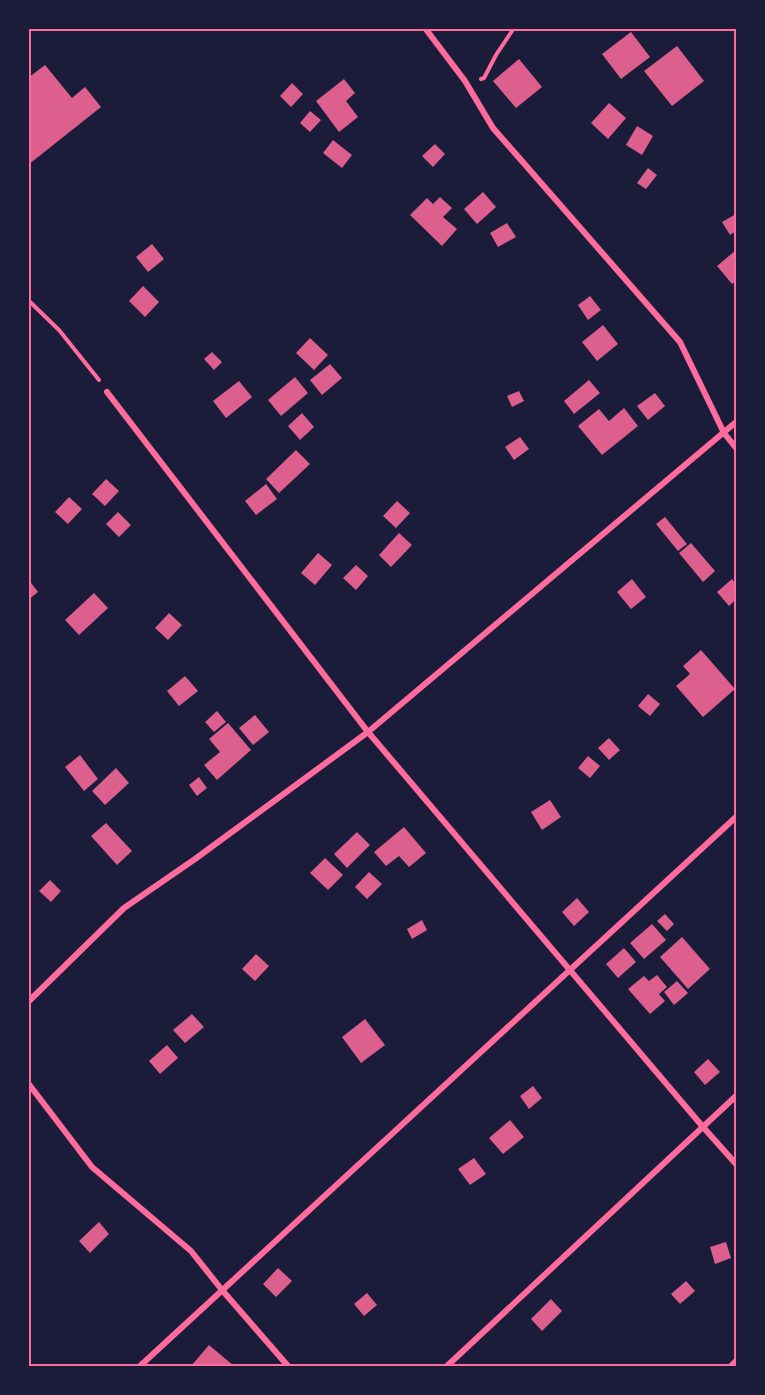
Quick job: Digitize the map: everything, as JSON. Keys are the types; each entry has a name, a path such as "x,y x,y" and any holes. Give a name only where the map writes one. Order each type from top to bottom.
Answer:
{"street":[{"path":"425,28 465,81 493,128 680,342 724,433 736,448"},
{"path":"107,392 368,732 736,1164"},
{"path":"28,1002 124,908 368,732 736,422"},
{"path":"140,1366 736,817"},
{"path":"28,1083 92,1167 191,1251 288,1366"},
{"path":"447,1366 736,1096"},
{"path":"731,1366 736,1361"}],"path":[{"path":"465,81 484,78 514,28"},
{"path":"28,300 59,330 107,392"}],"building":[{"path":"631,32 650,57 621,79 602,54"},
{"path":"677,46 704,81 672,106 644,71"},
{"path":"519,59 542,87 516,108 493,81"},
{"path":"45,65 72,98 85,87 101,107 28,165 28,78"},
{"path":"344,79 355,93 346,101 358,117 339,132 316,101"},
{"path":"292,83 303,94 291,107 280,96"},
{"path":"609,103 626,118 608,139 591,123"},
{"path":"310,111 321,120 310,132 300,123"},
{"path":"637,126 653,136 642,155 626,145"},
{"path":"333,140 352,155 342,168 323,153"},
{"path":"435,144 445,154 433,167 422,156"},
{"path":"648,168 657,175 646,189 637,183"},
{"path":"483,192 496,207 477,224 464,209"},
{"path":"440,197 452,208 443,217 457,229 442,246 410,215 427,198 433,204"},
{"path":"736,214 736,231 730,235 722,222"},
{"path":"507,223 516,237 498,247 490,233"},
{"path":"152,244 164,259 148,272 136,257"},
{"path":"736,250 736,281 732,284 717,266"},
{"path":"143,286 159,302 145,317 129,301"},
{"path":"590,296 601,310 588,320 578,305"},
{"path":"603,325 618,344 597,361 582,342"},
{"path":"310,338 328,355 314,370 296,353"},
{"path":"212,352 222,362 214,370 204,359"},
{"path":"330,364 342,378 322,395 310,380"},
{"path":"295,377 308,393 281,416 268,400"},
{"path":"589,380 600,393 574,414 564,401"},
{"path":"239,381 252,397 226,418 213,401"},
{"path":"519,391 524,401 512,407 507,396"},
{"path":"655,393 665,406 648,420 637,406"},
{"path":"624,408 638,426 602,455 578,426 599,409 609,421"},
{"path":"302,413 314,427 300,440 288,426"},
{"path":"520,437 529,449 514,460 505,447"},
{"path":"296,450 310,464 279,493 266,479"},
{"path":"106,479 119,491 105,506 92,494"},
{"path":"266,484 277,499 256,515 245,501"},
{"path":"69,497 82,509 68,524 55,512"},
{"path":"397,501 410,513 396,528 383,516"},
{"path":"118,512 131,525 119,537 106,524"},
{"path":"665,517 687,544 678,551 656,524"},
{"path":"399,533 412,545 391,567 379,555"},
{"path":"691,543 715,571 703,582 679,553"},
{"path":"318,553 332,565 315,585 301,573"},
{"path":"356,565 368,576 356,590 343,578"},
{"path":"28,579 38,592 28,600"},
{"path":"632,579 646,597 631,609 617,592"},
{"path":"732,579 736,584 736,599 729,606 717,592"},
{"path":"94,593 108,608 79,635 65,620"},
{"path":"169,613 182,625 168,640 155,628"},
{"path":"701,650 735,689 703,717 676,686 690,674 683,666"},
{"path":"185,676 198,691 179,706 167,691"},
{"path":"648,694 660,704 650,716 638,706"},
{"path":"217,711 226,722 214,732 205,722"},
{"path":"255,715 269,732 253,745 239,728"},
{"path":"228,723 251,750 217,780 204,765 220,752 209,739"},
{"path":"609,738 620,750 609,760 598,748"},
{"path":"80,755 98,779 84,791 65,767"},
{"path":"588,756 600,766 590,778 578,768"},
{"path":"116,768 129,783 105,805 92,791"},
{"path":"199,777 207,788 197,796 189,785"},
{"path":"550,800 561,817 542,830 531,812"},
{"path":"106,823 132,851 117,865 91,836"},
{"path":"404,827 426,853 409,867 399,856 386,866 374,852"},
{"path":"357,832 370,845 347,868 334,854"},
{"path":"325,858 343,875 328,890 310,873"},
{"path":"369,872 382,884 367,899 355,887"},
{"path":"50,880 61,891 51,902 39,891"},
{"path":"577,898 589,912 574,926 562,912"},
{"path":"665,914 674,924 667,931 657,921"},
{"path":"422,920 427,930 412,939 407,929"},
{"path":"652,924 666,940 644,959 630,943"},
{"path":"682,937 710,969 688,989 660,957"},
{"path":"624,948 636,962 618,978 606,964"},
{"path":"256,954 269,966 255,981 242,969"},
{"path":"657,975 667,987 659,994 665,1001 650,1014 628,989 644,976 649,981"},
{"path":"677,981 688,993 674,1005 664,992"},
{"path":"192,1014 204,1027 185,1043 173,1030"},
{"path":"365,1019 385,1045 361,1063 342,1037"},
{"path":"167,1045 178,1058 160,1074 149,1061"},
{"path":"708,1059 720,1072 705,1085 694,1072"},
{"path":"533,1086 542,1098 529,1109 520,1096"},
{"path":"510,1120 524,1137 503,1154 489,1138"},
{"path":"474,1158 486,1174 470,1185 458,1169"},
{"path":"99,1222 109,1234 90,1253 79,1241"},
{"path":"726,1242 731,1258 715,1264 710,1247"},
{"path":"278,1268 292,1281 276,1297 263,1284"},
{"path":"686,1281 695,1291 680,1304 671,1294"},
{"path":"367,1293 377,1305 364,1316 354,1304"},
{"path":"551,1299 562,1311 542,1331 531,1319"},
{"path":"209,1345 234,1366 191,1366"}]}
